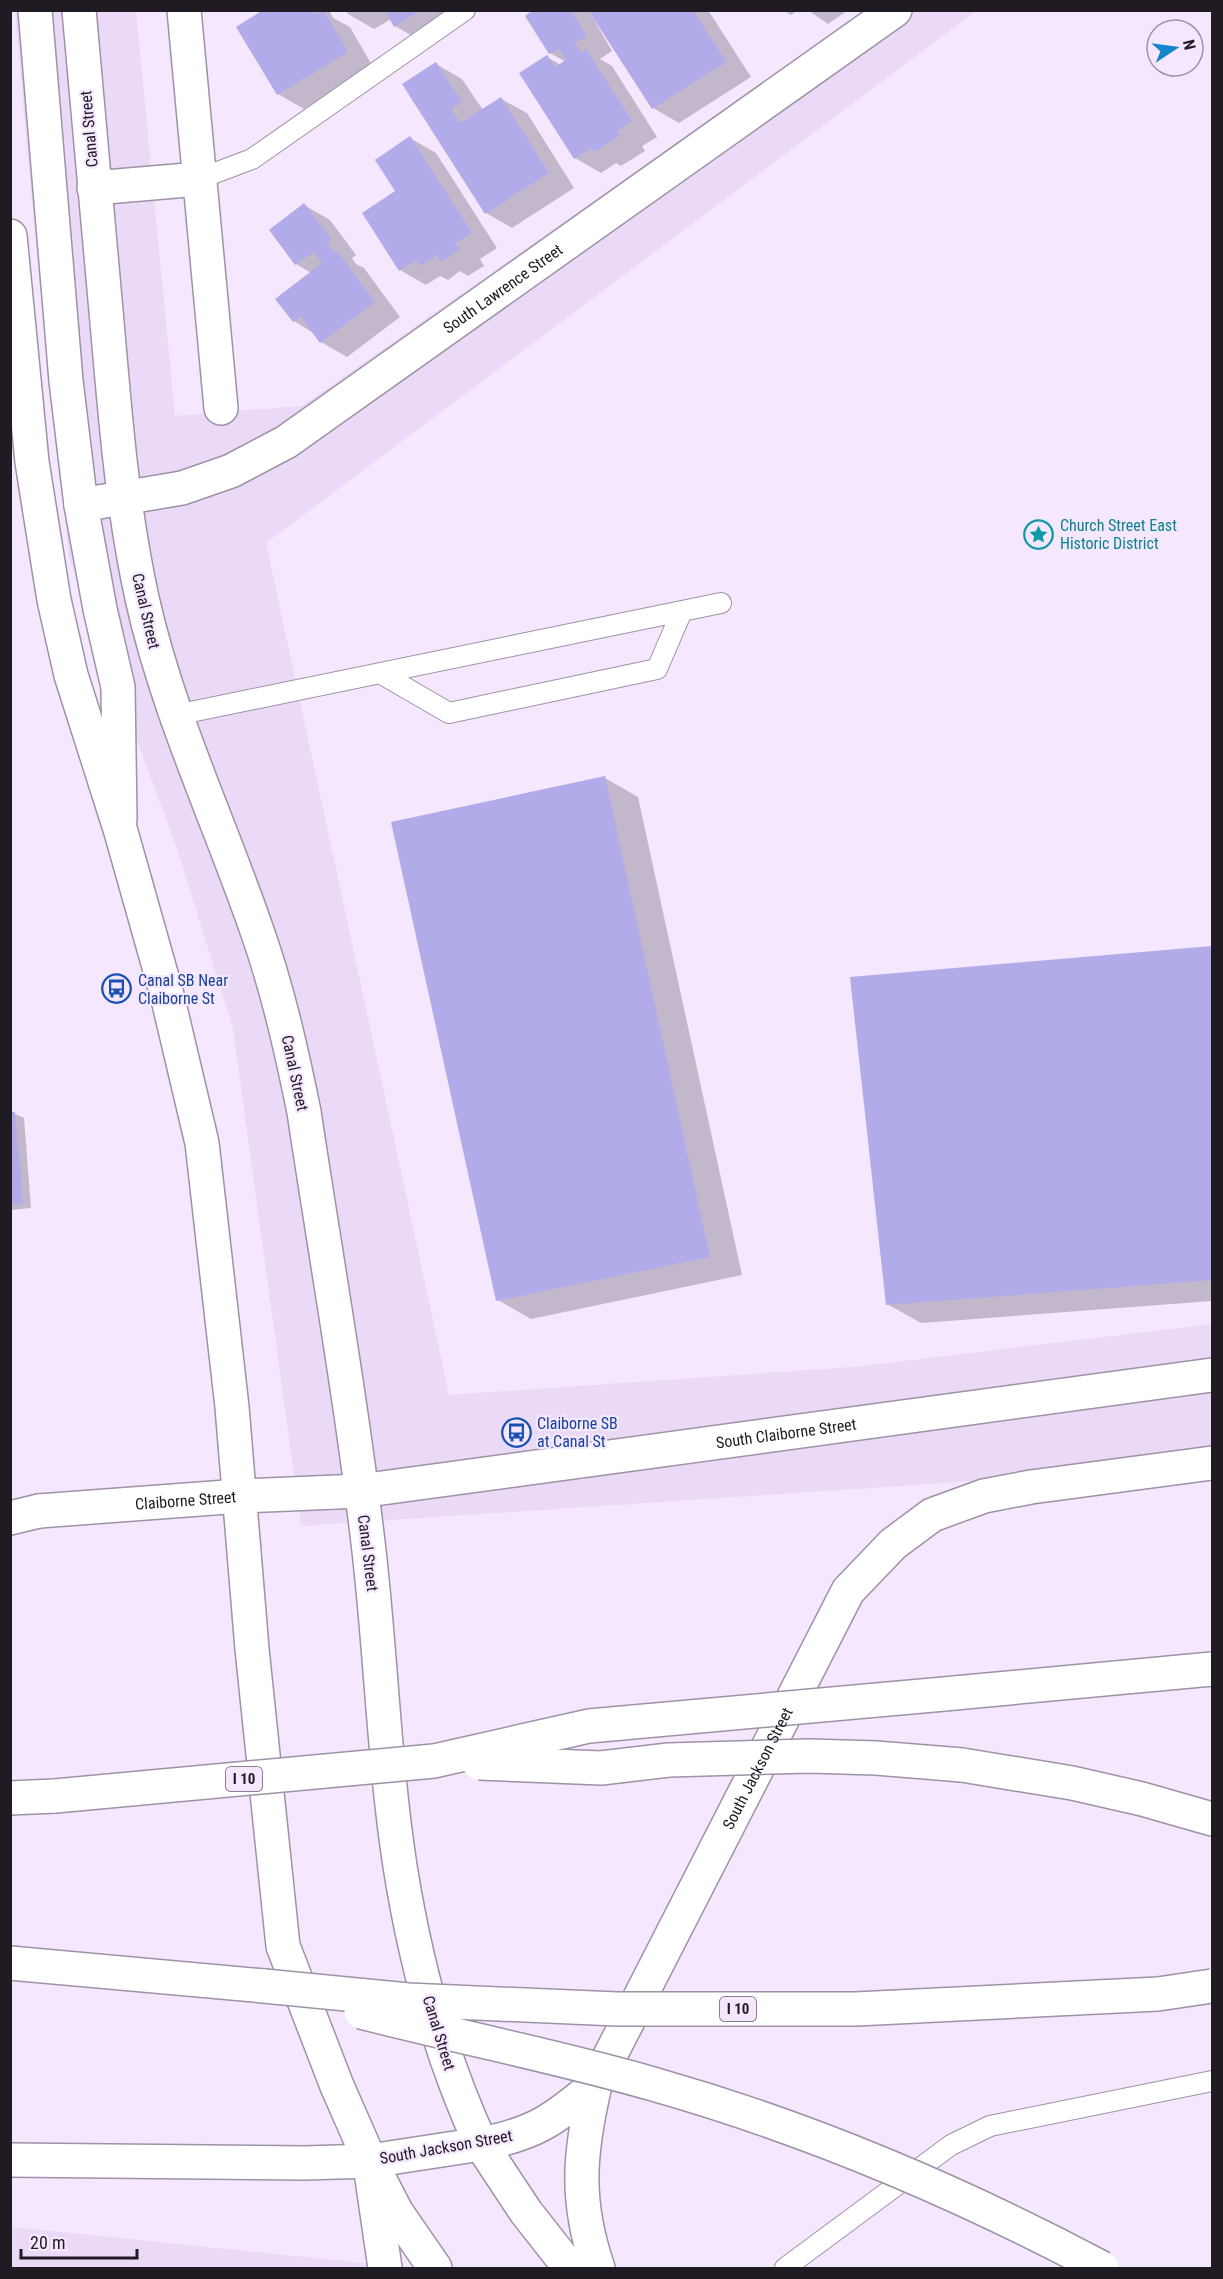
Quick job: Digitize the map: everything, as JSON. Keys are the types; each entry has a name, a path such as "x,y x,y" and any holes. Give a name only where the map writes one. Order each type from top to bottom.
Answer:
{"main road":[{"path":"35,10 66,381 81,505 100,609 118,687 121,832"},
{"name":"Canal Street","path":"79,10 113,394 126,499 142,598 159,666 256,927 277,993 293,1055 304,1112 360,1491 376,1619 392,1805 412,1934 440,2041 459,2096 480,2144 526,2212 570,2268"},
{"path":"184,10 221,408"},
{"name":"South Lawrence Street","path":"81,505 182,488 231,471 286,442 895,10"},
{"path":"94,188 199,179"},
{"path":"10,236 32,462 54,600 71,675 121,832 167,995 202,1143 212,1216 240,1496 252,1649 283,1946 337,2086 370,2161 397,2213 435,2268"},
{"name":"South Claiborne Street","path":"360,1491 1212,1375"},
{"name":"South Jackson Street","path":"10,2160 304,2163 370,2161 480,2144 534,2130 554,2119 595,2085 848,1591 893,1544 932,1515 984,1496 1031,1487 1212,1463"},
{"name":"Claiborne Street","path":"20,1514 240,1496 360,1491"},
{"name":"I 10","path":"10,1798 55,1796 434,1761 589,1726 1212,1669"},
{"path":"434,1761 602,1768 669,1761 809,1756 876,1758 962,1765 1072,1783 1142,1799 1212,1819"},
{"name":"I 10","path":"10,1963 408,2000 617,2010 856,2009 1158,1994 1212,1986"},
{"path":"264,1986 430,2030 573,2062 654,2084 722,2106 854,2153 918,2180 974,2204 1102,2268"},
{"path":"595,2085 583,2144 581,2197 585,2225 598,2268"},
{"path":"370,2161 384,2268"}],"lane":[{"path":"199,179 252,159 465,10"},
{"path":"176,715 721,603"},
{"path":"380,673 449,713 657,669 682,611"},
{"path":"785,2268 951,2145 990,2126 1212,2081"}],"shaded area":[{"path":"15,11 136,11 175,416 302,406 864,11 976,11 266,543 449,1395 854,1367 1212,1324 1212,1465 301,1526 233,1029 177,848 69,558 31,193"},
{"path":"11,2227 384,2265 385,2268 11,2268"}],"building":[{"path":"263,10 313,10 316,15 324,11 348,52 277,95 236,27"},
{"path":"385,10 421,10 394,27"},
{"path":"533,10 571,10 587,36 575,43 581,53 586,49 632,121 617,131 620,136 594,152 591,148 574,159 519,73 547,55 555,67 566,60 559,49 549,54 525,16"},
{"path":"588,10 693,10 726,62 652,109"},
{"path":"436,62 462,102 451,109 460,123 501,97 549,173 485,214 402,84"},
{"path":"410,136 472,233 455,244 459,250 441,262 437,255 421,266 416,260 399,271 362,213 395,191 375,160"},
{"path":"304,203 331,239 327,242 335,253 338,252 375,302 320,343 300,316 293,322 275,299 322,263 314,252 295,265 269,230"},
{"path":"605,776 710,1257 496,1301 391,822"},
{"path":"1212,946 1212,1280 886,1305 850,977"},
{"path":"10,1112 15,1112 23,1204 10,1205"}],"place":[{"name":"Church Street East Historic District","path":"1039,534"},
{"name":"Canal SB Near Claiborne St","path":"117,989"},
{"name":"Claiborne SB at Canal St","path":"516,1432"}]}
